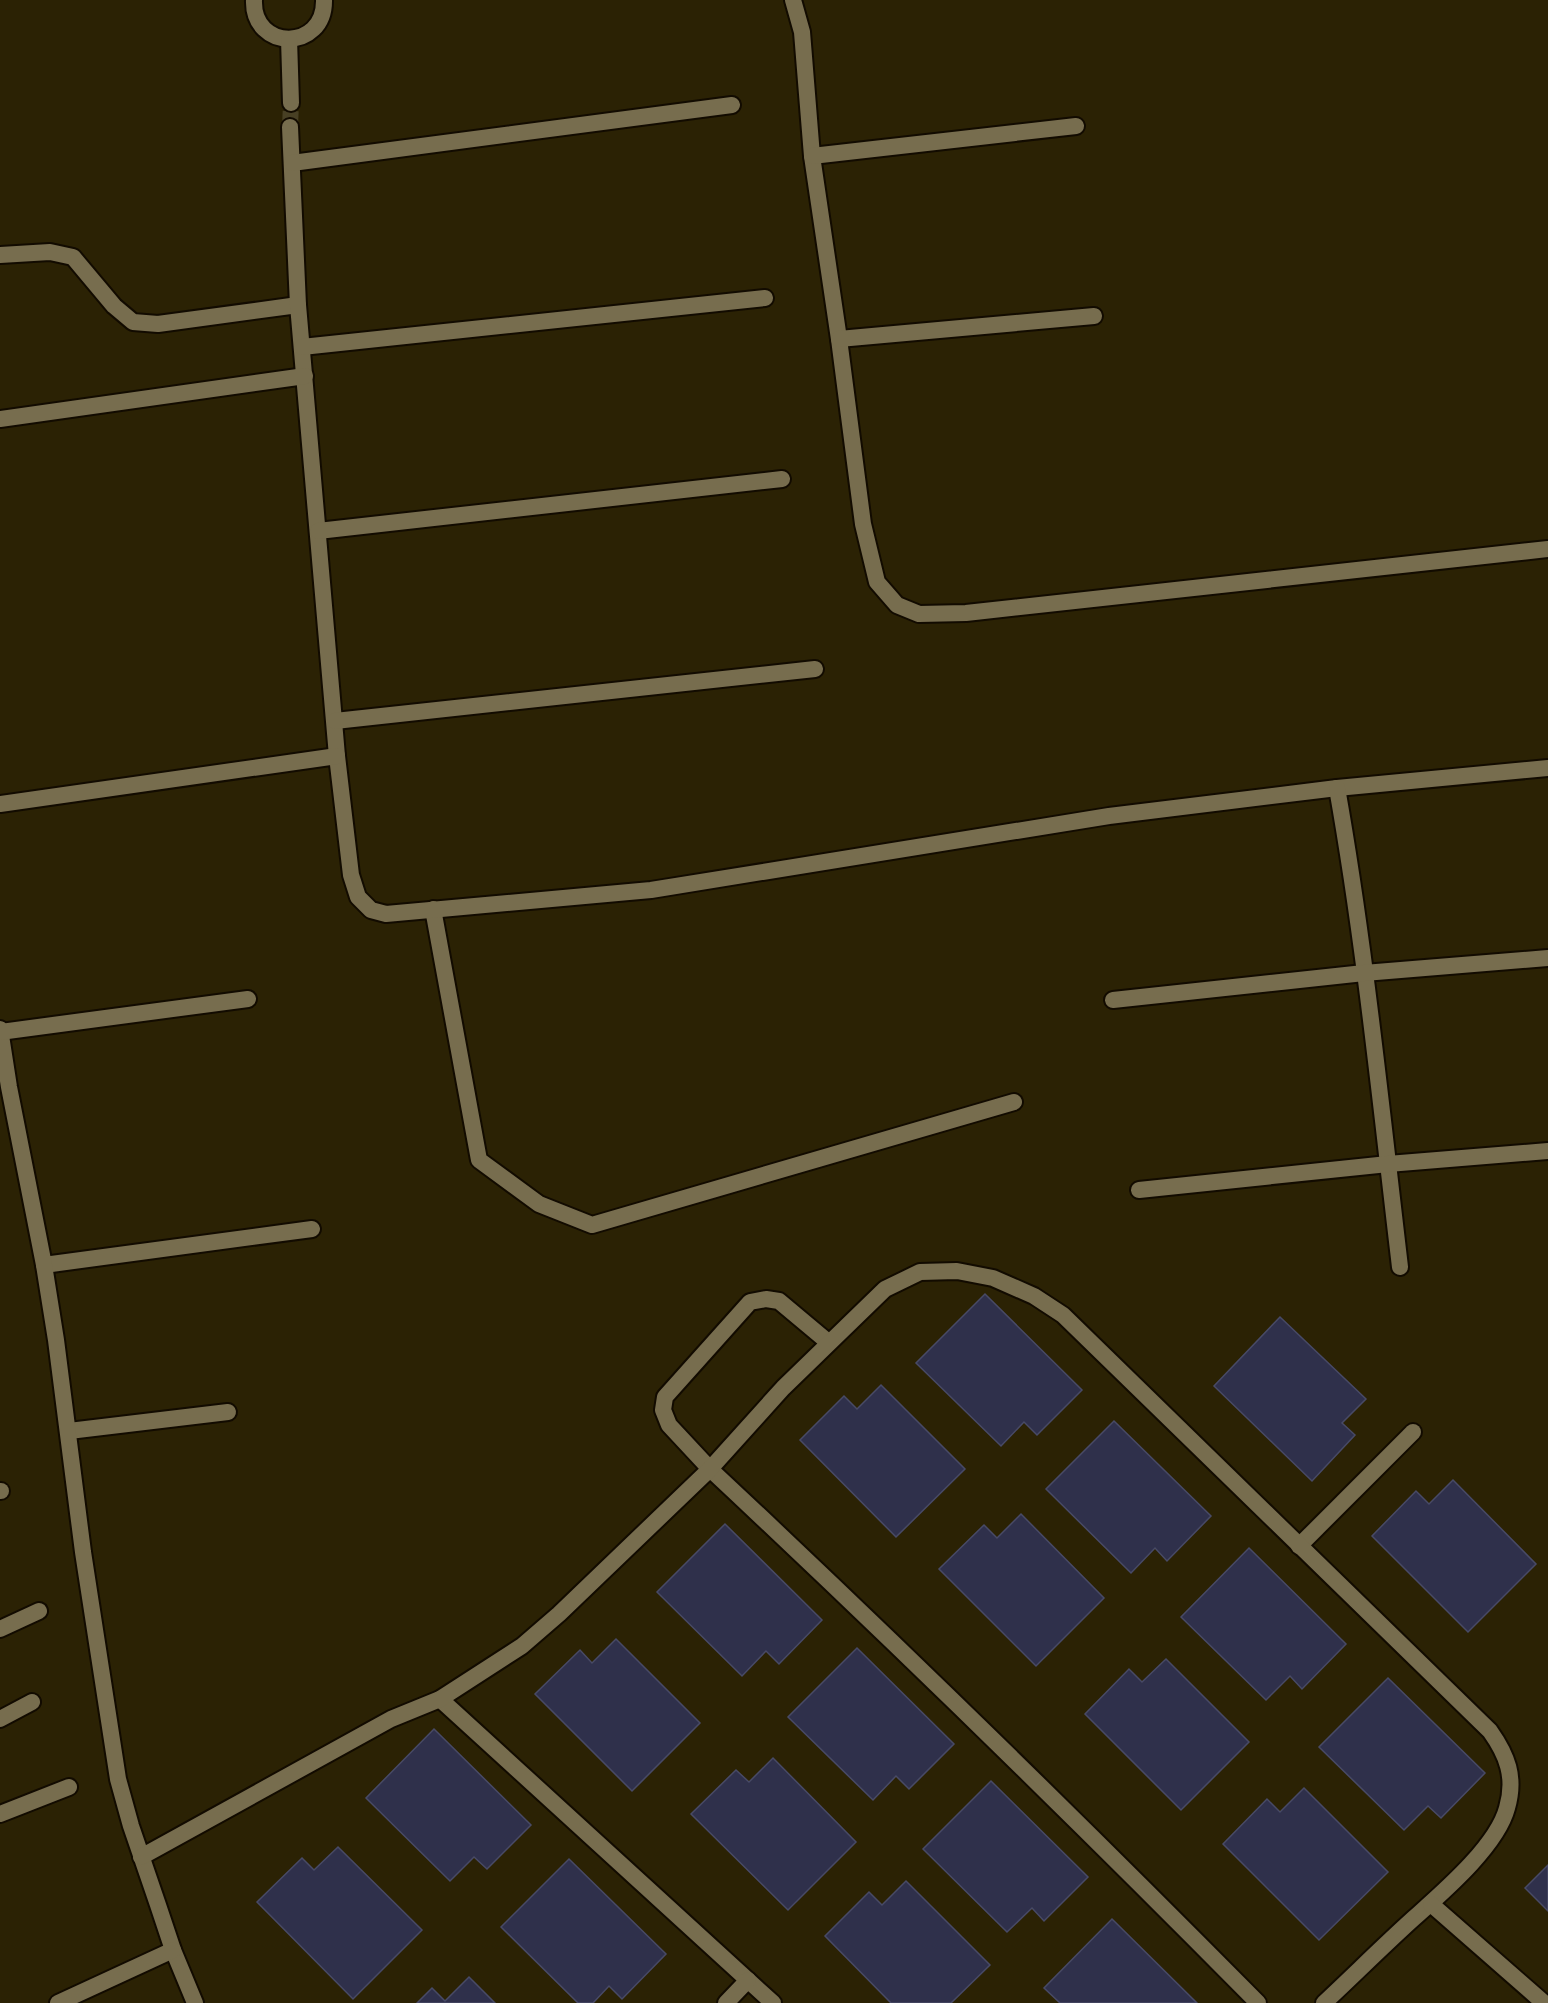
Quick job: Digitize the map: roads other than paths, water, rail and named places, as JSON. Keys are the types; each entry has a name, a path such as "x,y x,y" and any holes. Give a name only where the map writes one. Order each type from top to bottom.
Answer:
{"street":[{"path":"254,0 253,9 266,31 277,37 290,39 303,37 315,28 322,16 324,0"},
{"path":"793,0 802,32 812,156 863,524 877,582 897,605 919,614 966,613 1548,549"},
{"path":"290,39 291,103"},
{"path":"292,163 732,105"},
{"path":"812,156 1076,126"},
{"path":"290,127 298,305 337,756 351,874 358,897 371,909 386,914 651,890 1109,816 1337,788 1548,768"},
{"path":"0,255 50,252 73,256 114,306 133,322 158,324 298,305"},
{"path":"303,347 765,297"},
{"path":"839,339 1094,316"},
{"path":"0,419 305,376"},
{"path":"318,531 782,480"},
{"path":"334,721 815,669"},
{"path":"0,804 337,756"},
{"path":"1337,788 1364,974 1400,1267"},
{"path":"433,909 479,1160 539,1204 592,1225 1014,1102"},
{"path":"1113,1000 1548,958"},
{"path":"195,2003 173,1950 141,1857 116,1768 83,1552 69,1431 44,1265 4,1088 0,1030 248,999"},
{"path":"1139,1190 1388,1164 1548,1151"},
{"path":"44,1265 312,1229"},
{"path":"141,1857 391,1719 440,1699 522,1647 710,1469 783,1388 885,1289 920,1272 957,1271 993,1278 1034,1296 1072,1323 1490,1731 1503,1750 1511,1778 1508,1807 1488,1844 1431,1904 1324,2003"},
{"path":"828,1342 779,1302 766,1299 750,1302 665,1397 663,1410 669,1425 710,1469 864,1613 1258,2003"},
{"path":"69,1431 228,1412"},
{"path":"1299,1546 1413,1432"},
{"path":"0,1629 39,1611"},
{"path":"440,1699 773,2003"},
{"path":"0,1719 32,1702"},
{"path":"0,1814 69,1787"},
{"path":"1431,1904 1544,2003"},
{"path":"58,2003 173,1950"},
{"path":"726,2003 748,1980"}],"tunnel":[{"path":"290,127 291,103"}]}
